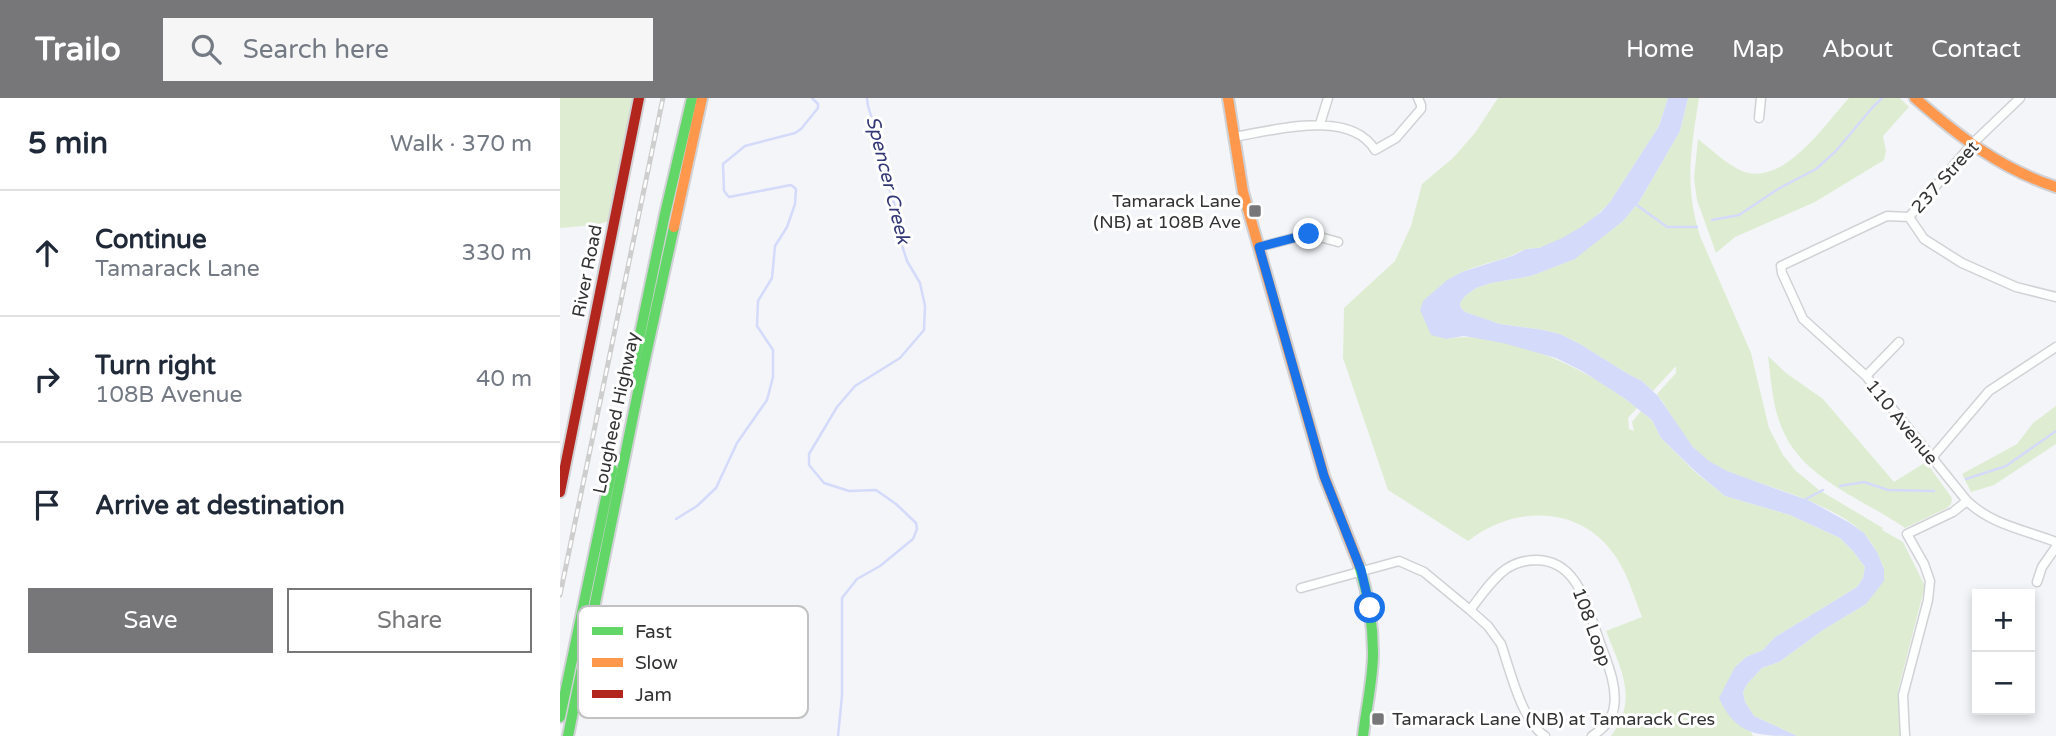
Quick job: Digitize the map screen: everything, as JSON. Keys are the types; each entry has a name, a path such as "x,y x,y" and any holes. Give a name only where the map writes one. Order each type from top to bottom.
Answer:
{"main road":[{"name":"River Road","path":"560,492 639,98"},
{"name":"Lougheed Highway","path":"583,606 692,98"},
{"name":"Lougheed Highway","path":"594,606 639,382 702,98"},
{"path":"1228,98 1243,191 1324,476 1361,570 1371,615 1373,648 1363,736"},
{"path":"1915,98 1972,144 2014,171 2056,187"},
{"name":"Lougheed Highway","path":"560,717 578,630"},
{"name":"Lougheed Highway","path":"568,736 578,686"}],"street":[{"path":"1320,124 1328,98"},
{"path":"1233,137 1320,124 1350,130 1366,139 1374,153 1396,138 1421,109 1418,98"},
{"path":"1759,118 1761,98"},
{"name":"237 Street","path":"1781,266 1887,216 1909,217 1972,144 2020,98"},
{"path":"1909,217 1924,239 1962,263 2016,287 2056,297"},
{"path":"1259,247 1309,234 1338,242"},
{"name":"110 Avenue","path":"1781,266 1803,319 1866,376 1967,501 1997,521 2056,545"},
{"path":"1866,376 1899,342"},
{"path":"1931,459 1989,391 2056,347"},
{"path":"1905,736 1903,695 1928,600 1930,581 1907,534 1953,512 1967,501"},
{"path":"2037,582 2042,567 2056,545"},
{"path":"1301,588 1399,561 1424,572 1471,610 1495,634 1528,718 1545,736"},
{"name":"108 Loop","path":"1471,610 1500,575 1517,564 1544,561 1558,566 1571,576 1583,594 1615,693 1613,711 1605,726 1592,736"}],"green space":[{"path":"560,98 634,98 609,221 560,228"},
{"path":"1498,98 1668,98 1659,126 1610,202 1595,217 1558,241 1468,270 1452,277 1438,288 1446,339 1470,337 1521,346 1597,380 1637,408 1628,418 1629,429 1634,431 1632,422 1641,411 1652,420 1661,438 1695,472 1725,496 1790,515 1840,538 1865,567 1863,578 1857,587 1775,637 1763,650 1746,657 1735,667 1754,736 1611,736 1624,709 1626,697 1622,672 1606,631 1642,617 1620,564 1601,540 1585,527 1566,519 1526,516 1486,529 1468,541 1388,490 1343,358 1344,308 1395,261 1411,226 1422,184 1453,158 1475,133"},
{"path":"1688,98 1699,98 1691,167 1695,217 1700,236 1751,353 1769,428 1783,455 1796,471 1819,490 1903,542 1925,586 1898,690 1901,736 1797,736 1754,716 1745,702 1743,692 1762,668 1779,662 1823,630 1866,604 1884,569 1878,554 1862,532 1828,509 1716,466 1694,448 1657,394 1676,373 1676,366 1653,391 1642,381 1560,334 1500,324 1465,312 1461,308 1460,303 1465,296 1476,288 1531,276 1574,259 1623,221 1639,202 1680,131"},
{"path":"1849,98 1900,98 1909,107 1883,136 1886,151 1884,160 1815,202 1735,237 1716,253 1697,200 1694,178 1698,139 1742,171 1757,174 1773,170 1788,162 1816,137"},
{"path":"1768,356 1786,373 1823,399 1894,482 1926,462 1952,498 1951,504 1905,528 1818,474 1790,444 1781,426 1774,400"},
{"path":"2056,406 2056,444 1994,485 1971,492 1962,474 2017,444 2033,423"}],"water":[{"path":"1668,98 1688,98 1680,131 1639,202 1623,221 1575,259 1531,276 1476,288 1465,296 1460,303 1461,308 1465,312 1500,324 1560,334 1580,344 1642,381 1658,396 1693,447 1709,461 1727,471 1810,501 1864,533 1877,552 1884,569 1884,581 1866,604 1823,630 1779,662 1762,668 1743,692 1745,702 1754,716 1797,736 1760,734 1741,727 1726,711 1719,698 1735,667 1746,657 1763,650 1775,637 1857,587 1863,578 1865,567 1853,551 1840,538 1790,515 1725,496 1661,438 1652,420 1582,371 1556,358 1503,343 1464,336 1446,339 1431,335 1420,310 1423,301 1447,280 1462,272 1562,238 1601,212 1659,126"}],"waterway":[{"path":"676,519 697,506 716,488 737,443 767,400 773,377 773,350 757,326 758,301 772,278 775,246 787,227 795,204 796,189 791,185 729,197 724,191 723,164 745,146 801,129 818,108 812,98"},
{"name":"Spencer Creek","path":"838,736 842,696 842,598 857,579 880,566 913,539 917,529 916,523 876,490 849,491 824,483 809,465 809,454 837,407 855,386 900,358 924,330 925,306 920,283 907,261 899,236 884,158 867,98"},
{"path":"1712,220 1739,215 1778,189 1816,169 1835,152 1882,98"},
{"path":"1634,203 1667,227 1697,227"},
{"path":"1966,479 2006,466 2056,431"},
{"path":"1840,486 1864,482 1888,490 1934,491"},
{"path":"1804,500 1823,490"}],"railway":[{"path":"560,595 663,98"}],"traffic: fast":[{"path":"631,377 692,98"},
{"path":"594,606 674,227"},
{"path":"583,606 612,469"},
{"path":"1359,565 1373,642 1372,674 1363,736"},
{"path":"560,717 578,631"},
{"path":"568,736 578,687"}],"traffic: slow":[{"path":"674,227 702,98"},
{"path":"1228,98 1243,192 1324,476 1359,565"},
{"path":"1915,98 1981,150 2017,171 2056,187"}],"traffic: jam":[{"path":"560,492 639,98"}],"place":[{"name":"Tamarack Lane (NB) at 108B Ave","path":"1255,211"},
{"name":"Tamarack Lane (NB) at Tamarack Cres","path":"1378,719"}],"route":[{"path":"1309,234 1259,247 1324,476 1361,570 1370,608"}]}
